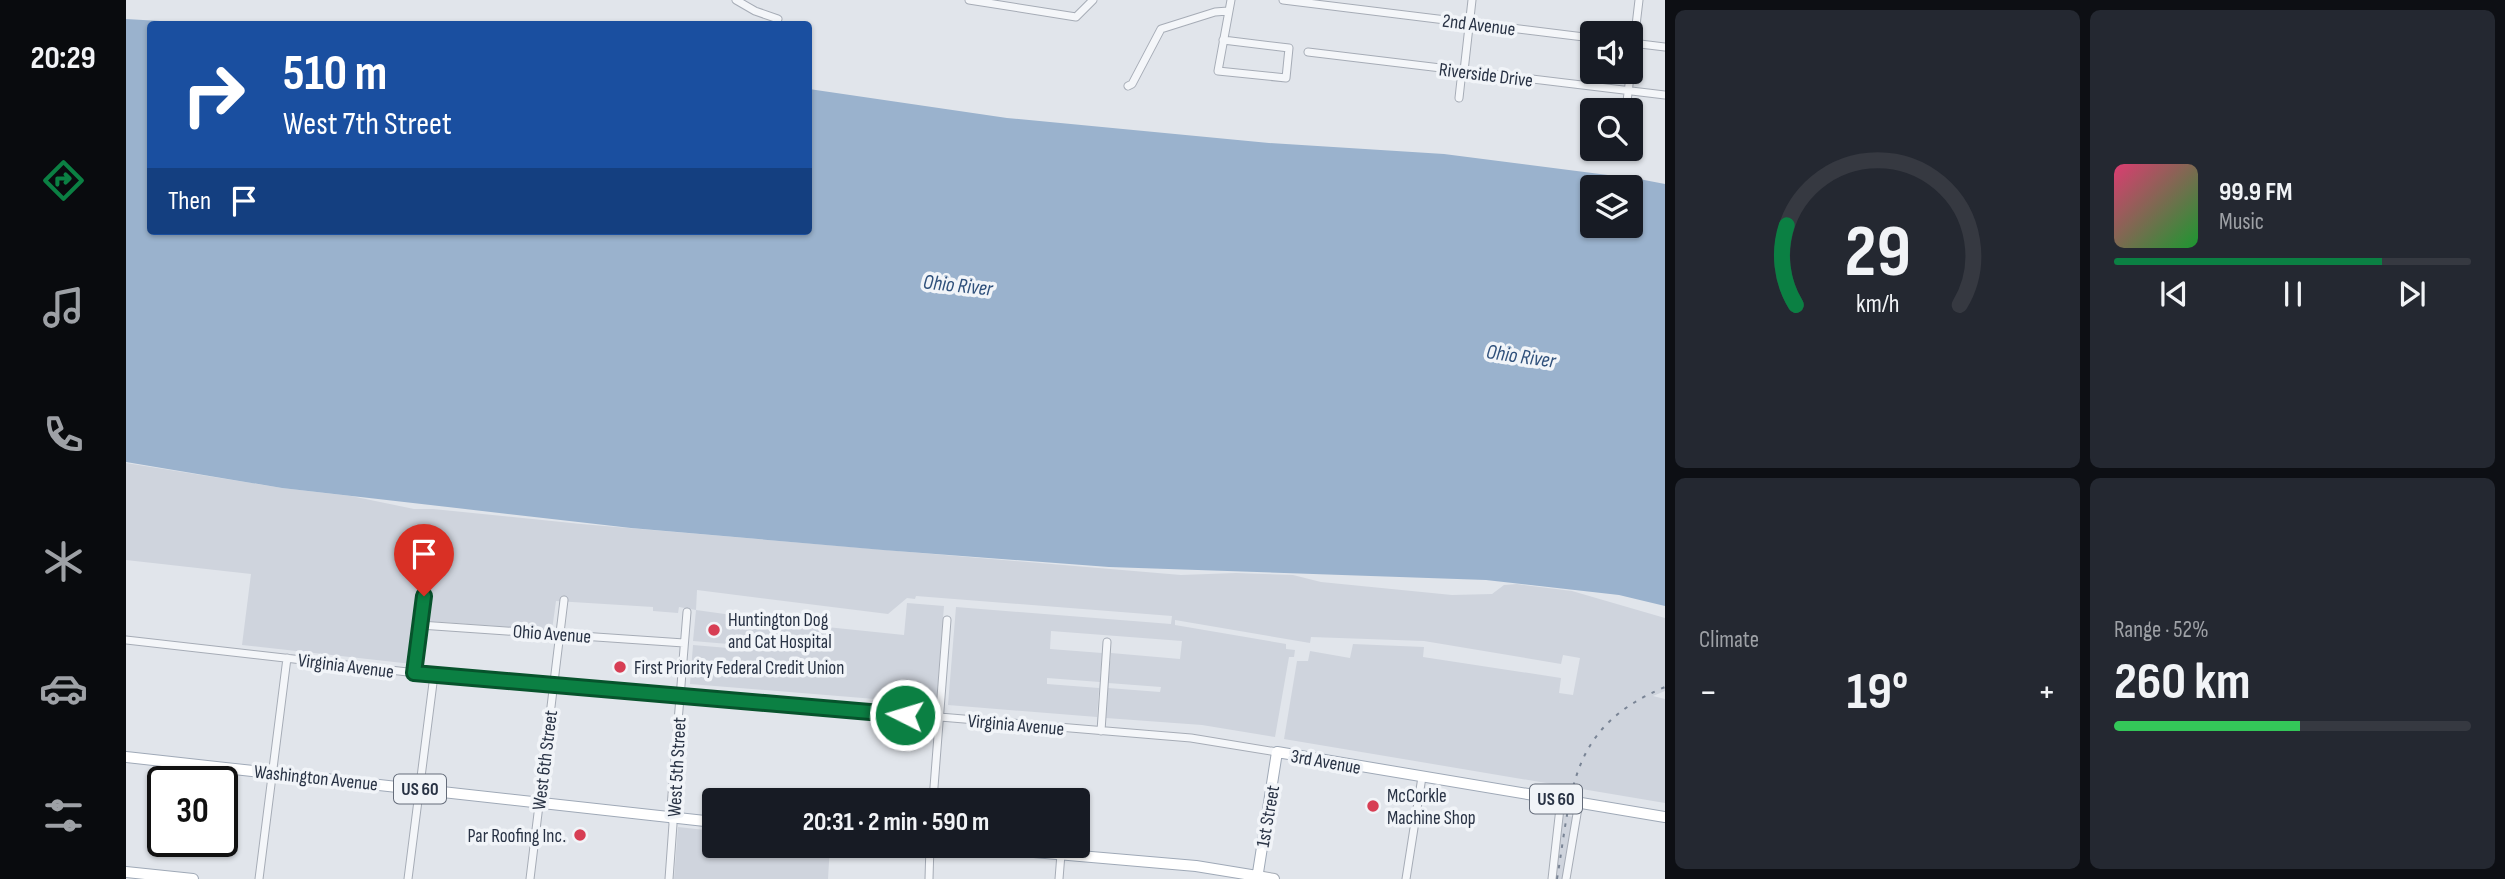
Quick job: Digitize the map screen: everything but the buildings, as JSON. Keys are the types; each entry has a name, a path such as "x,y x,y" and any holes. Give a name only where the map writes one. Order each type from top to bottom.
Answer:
{"main road":[{"name":"3rd Avenue","path":"1278,752 1665,817"},
{"name":"1st Street","path":"1257,878 1278,752"},
{"name":"Washington Avenue","path":"126,757 702,821"},
{"path":"1090,857 1196,866 1274,879"},
{"path":"126,872 193,879"}],"street":[{"path":"736,0 755,11 778,19"},
{"path":"969,0 1076,17 1093,0"},
{"path":"1223,40 1289,48 1286,78 1217,71 1228,11 1231,0"},
{"name":"2nd Avenue","path":"1283,0 1580,37"},
{"path":"1459,98 1472,0"},
{"path":"1637,21 1640,0"},
{"path":"1128,86 1132,84 1161,29 1215,12 1228,11"},
{"path":"1643,44 1665,47"},
{"name":"Riverside Drive","path":"1308,52 1665,94"},
{"path":"1628,98 1630,84"},
{"path":"414,673 425,588"},
{"name":"West 6th Street","path":"530,879 564,600"},
{"name":"West 5th Street","path":"669,879 687,612"},
{"path":"934,788 947,620"},
{"name":"Ohio Avenue","path":"420,625 684,643"},
{"name":"Virginia Avenue","path":"126,640 434,675 1203,740 1278,752"},
{"path":"1101,731 1107,642"},
{"path":"259,879 287,658"},
{"path":"408,879 434,675"},
{"path":"1405,879 1422,777"},
{"path":"1552,879 1561,799"},
{"path":"1566,879 1579,802"},
{"path":"929,879 930,858"},
{"path":"1059,879 1061,858"}],"shaded area":[{"path":"126,463 351,496 414,509 581,524 1181,575 1293,575 1321,582 1452,595 1492,594 1504,585 1517,584 1572,591 1665,618 1665,691 1653,696 1665,699 1665,803 1284,739 1297,661 1308,661 1310,651 1350,658 1353,644 1424,647 1423,657 1561,678 1559,693 1573,695 1580,658 1563,655 1561,664 1424,641 1311,637 1310,643 1175,620 1175,625 1286,644 1286,649 1295,650 1294,657 1289,657 1275,737 1202,725 1106,718 1108,688 1160,692 1161,687 1108,683 1111,653 1180,659 1182,641 1051,631 1050,649 1102,653 1100,682 1047,678 1047,684 1099,688 1097,717 948,705 956,607 1171,624 1172,616 916,596 915,599 907,598 888,614 697,590 696,610 679,607 678,613 653,611 653,607 556,601 552,630 426,621 430,591 422,590 412,664 242,645 251,574 126,560"},
{"path":"907,603 944,606 936,704 690,684 693,645 751,650 752,646 693,641 696,610 904,635"},
{"path":"1561,815 1575,817 1565,879 1550,879"},
{"path":"678,827 702,830 702,858 829,858 828,879 674,879"}],"water":[{"name":"Ohio River","path":"126,19 160,21 147,21 147,235 812,235 812,89 1007,118 1269,143 1444,154 1608,175 1580,175 1580,238 1643,238 1643,180 1665,184 1665,606 1619,595 1486,580 1109,567 631,528 282,488 126,462"}],"railway":[{"path":"1557,879 1572,789 1593,742 1610,721 1633,703 1665,687"}],"place":[{"name":"Huntington Dog and Cat Hospital","path":"714,630"},
{"name":"First Priority Federal Credit Union","path":"620,667"},
{"name":"McCorkle Machine Shop","path":"1373,806"},
{"name":"Par Roofing Inc.","path":"580,835"}],"route":[{"path":"424,596 414,673 905,715"}]}
